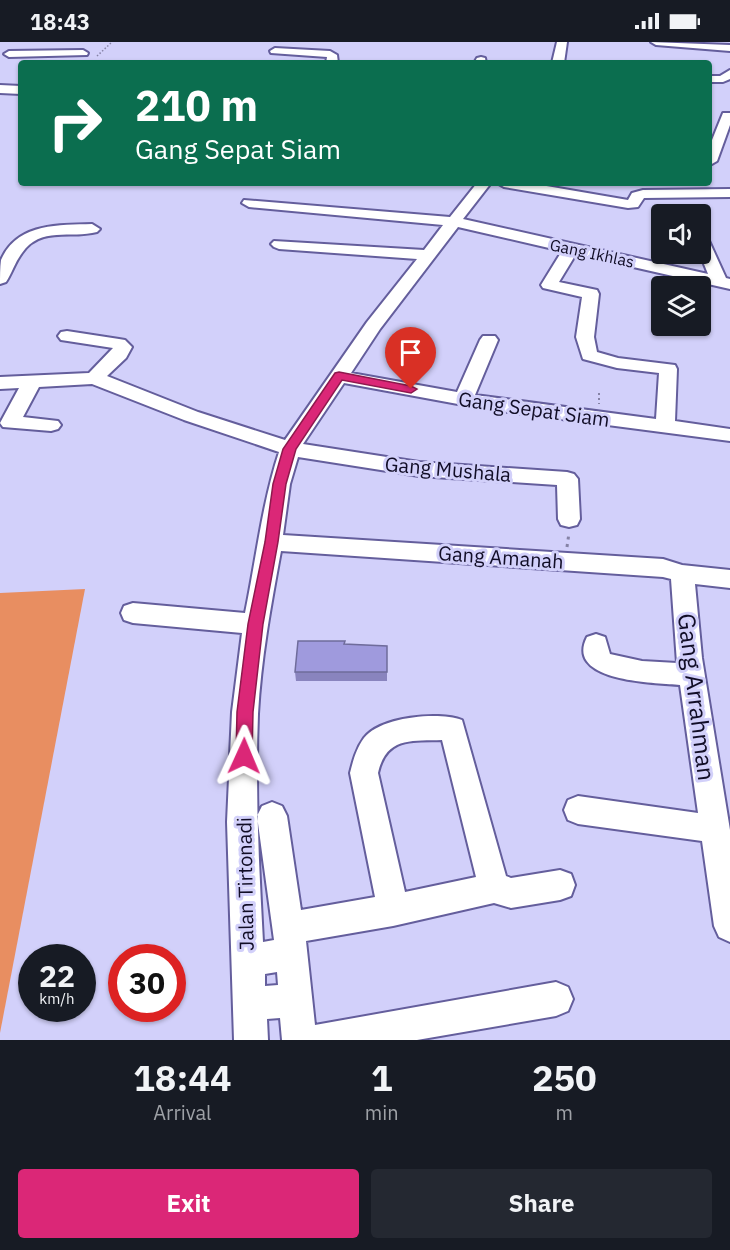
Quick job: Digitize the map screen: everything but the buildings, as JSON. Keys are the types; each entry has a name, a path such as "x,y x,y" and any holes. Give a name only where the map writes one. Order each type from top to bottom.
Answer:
{"street":[{"path":"559,60 562,42"},
{"path":"656,42 730,48"},
{"path":"0,46 11,49 5,57"},
{"path":"699,58 701,46"},
{"path":"275,51 330,54 332,60"},
{"path":"5,57 83,53"},
{"path":"712,79 723,80 730,74"},
{"path":"0,90 18,90"},
{"path":"712,114 728,117 712,155"},
{"name":"Jalan Tirtonadi","path":"251,1040 246,961 244,734 255,624 271,542 279,484 290,449 373,326 482,186"},
{"path":"522,186 628,204 633,204 637,196 643,194 693,188 730,193"},
{"path":"693,188 696,204"},
{"name":"Gang Ikhlas","path":"249,203 455,222 724,283"},
{"path":"0,279 12,253 28,236 38,231 92,230"},
{"path":"279,244 429,255"},
{"path":"572,248 549,285 591,294 585,337 589,356 617,363 668,369 665,427"},
{"path":"711,257 724,283"},
{"path":"67,336 119,344 123,347 120,354 94,378"},
{"path":"464,399 489,340"},
{"name":"Gang Sepat Siam","path":"339,376 464,399 730,435"},
{"path":"0,382 94,378 191,416 290,449"},
{"path":"33,380 10,423 51,425"},
{"name":"Gang Mushala","path":"290,449 418,469 567,479 569,519"},
{"name":"Gang Amanah","path":"271,542 663,568 682,574 730,579"},
{"name":"Gang Arrahman","path":"682,574 692,675 730,926"},
{"path":"133,613 255,624"},
{"path":"596,644 598,659 603,663 642,672 692,675"},
{"path":"393,910 364,773 365,758 374,742 389,734 452,728 494,888"},
{"path":"578,810 715,830"},
{"path":"272,816 290,940 299,1040"},
{"path":"246,961 290,940 393,910 494,888 511,893 560,885"},
{"path":"249,1005 296,999"},
{"path":"319,1040 411,1032 556,999"}],"path":[{"path":"97,56 112,42"},
{"path":"562,561 568,542 569,519"}],"shaded area":[{"path":"85,589 0,1033 0,593"}],"route":[{"path":"244,756 245,712 255,624 271,542 279,484 290,449 339,376 411,389"}]}
